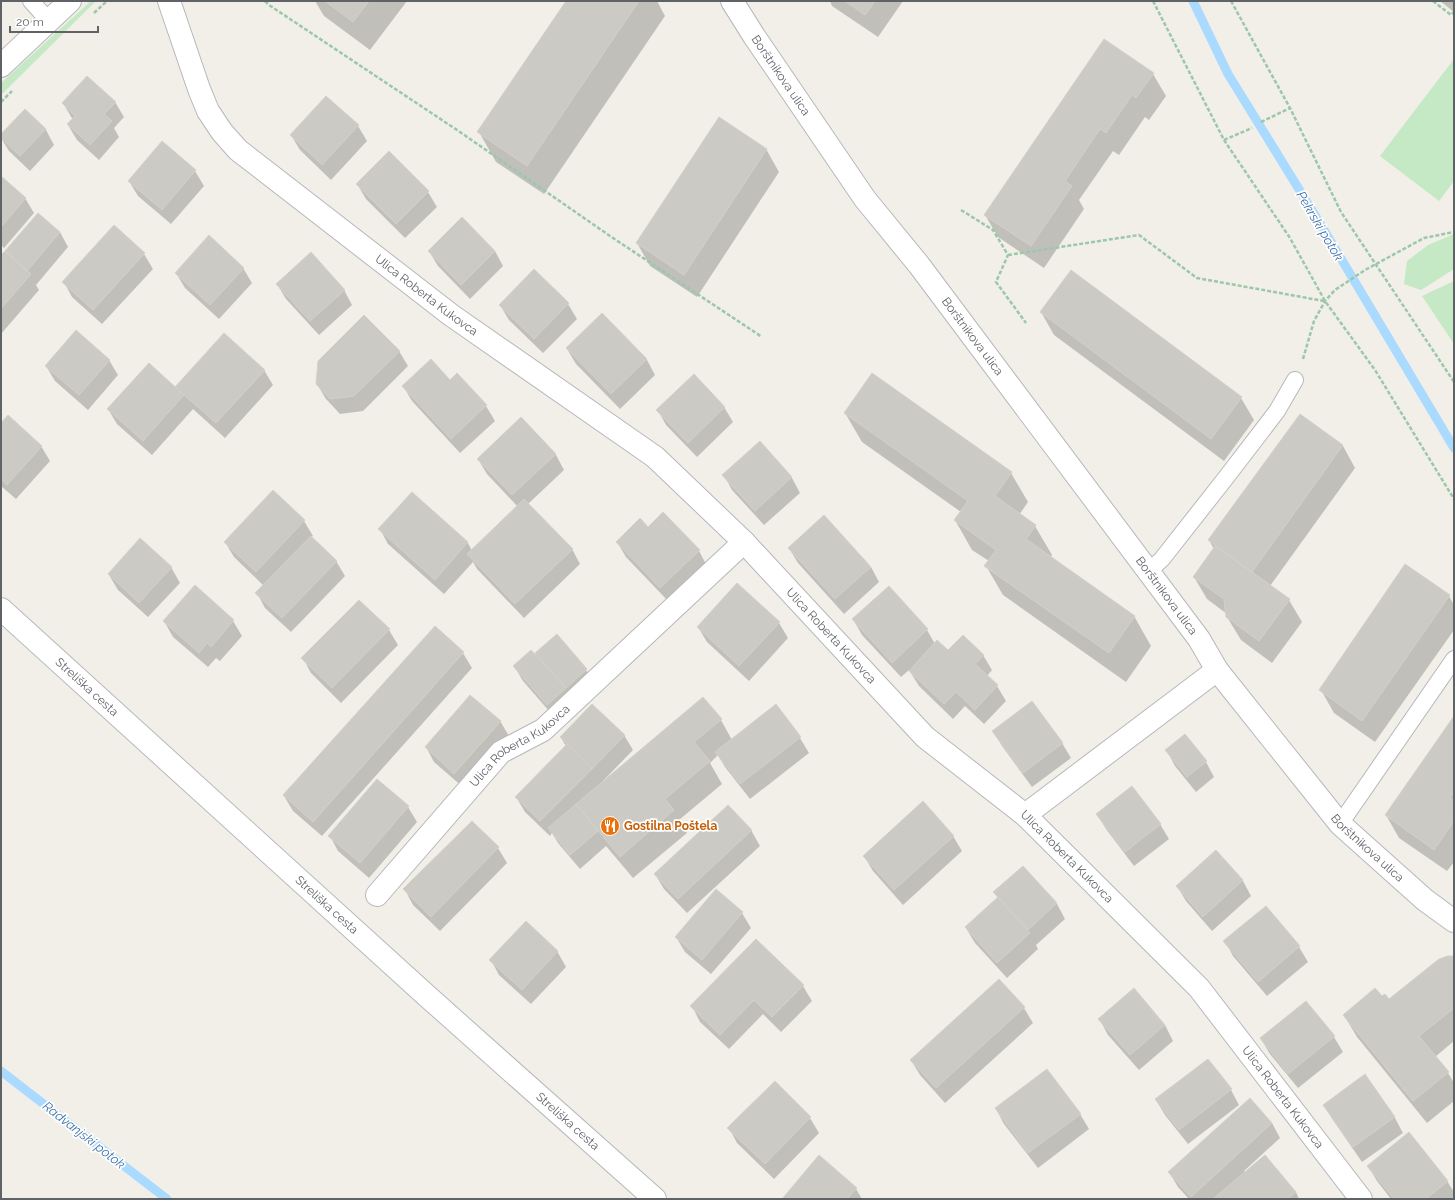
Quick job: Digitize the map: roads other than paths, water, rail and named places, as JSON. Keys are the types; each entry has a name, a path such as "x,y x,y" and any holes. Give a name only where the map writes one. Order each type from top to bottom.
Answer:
{"street":[{"path":"1,66 70,1"},
{"name":"Ulica Roberta Kukovca","path":"169,1 208,111 222,132 238,150 451,315 655,457 744,542 925,737 1025,815 1199,988 1361,1199"},
{"name":"Borštnikova ulica","path":"732,1 754,36 865,199 919,265 1199,638 1217,670 1340,824 1425,900 1454,921"},
{"name":"Ulica Roberta Kukovca","path":"377,895 501,752 543,730 744,542"},
{"name":"Streliška cesta","path":"1,609 427,996 655,1199"},
{"path":"1025,815 1217,670"}],"lane":[{"path":"31,1 49,21"},
{"path":"1148,572 1162,559 1228,475 1277,411 1295,380"},
{"path":"1340,824 1454,659"}],"waterway":[{"name":"Pekrski potok","path":"1193,1 1228,74 1321,225 1454,448"},
{"name":"Radvanjski potok","path":"1,1071 167,1199"}],"place":[{"name":"Gostilna Poštela","path":"610,826"}]}
